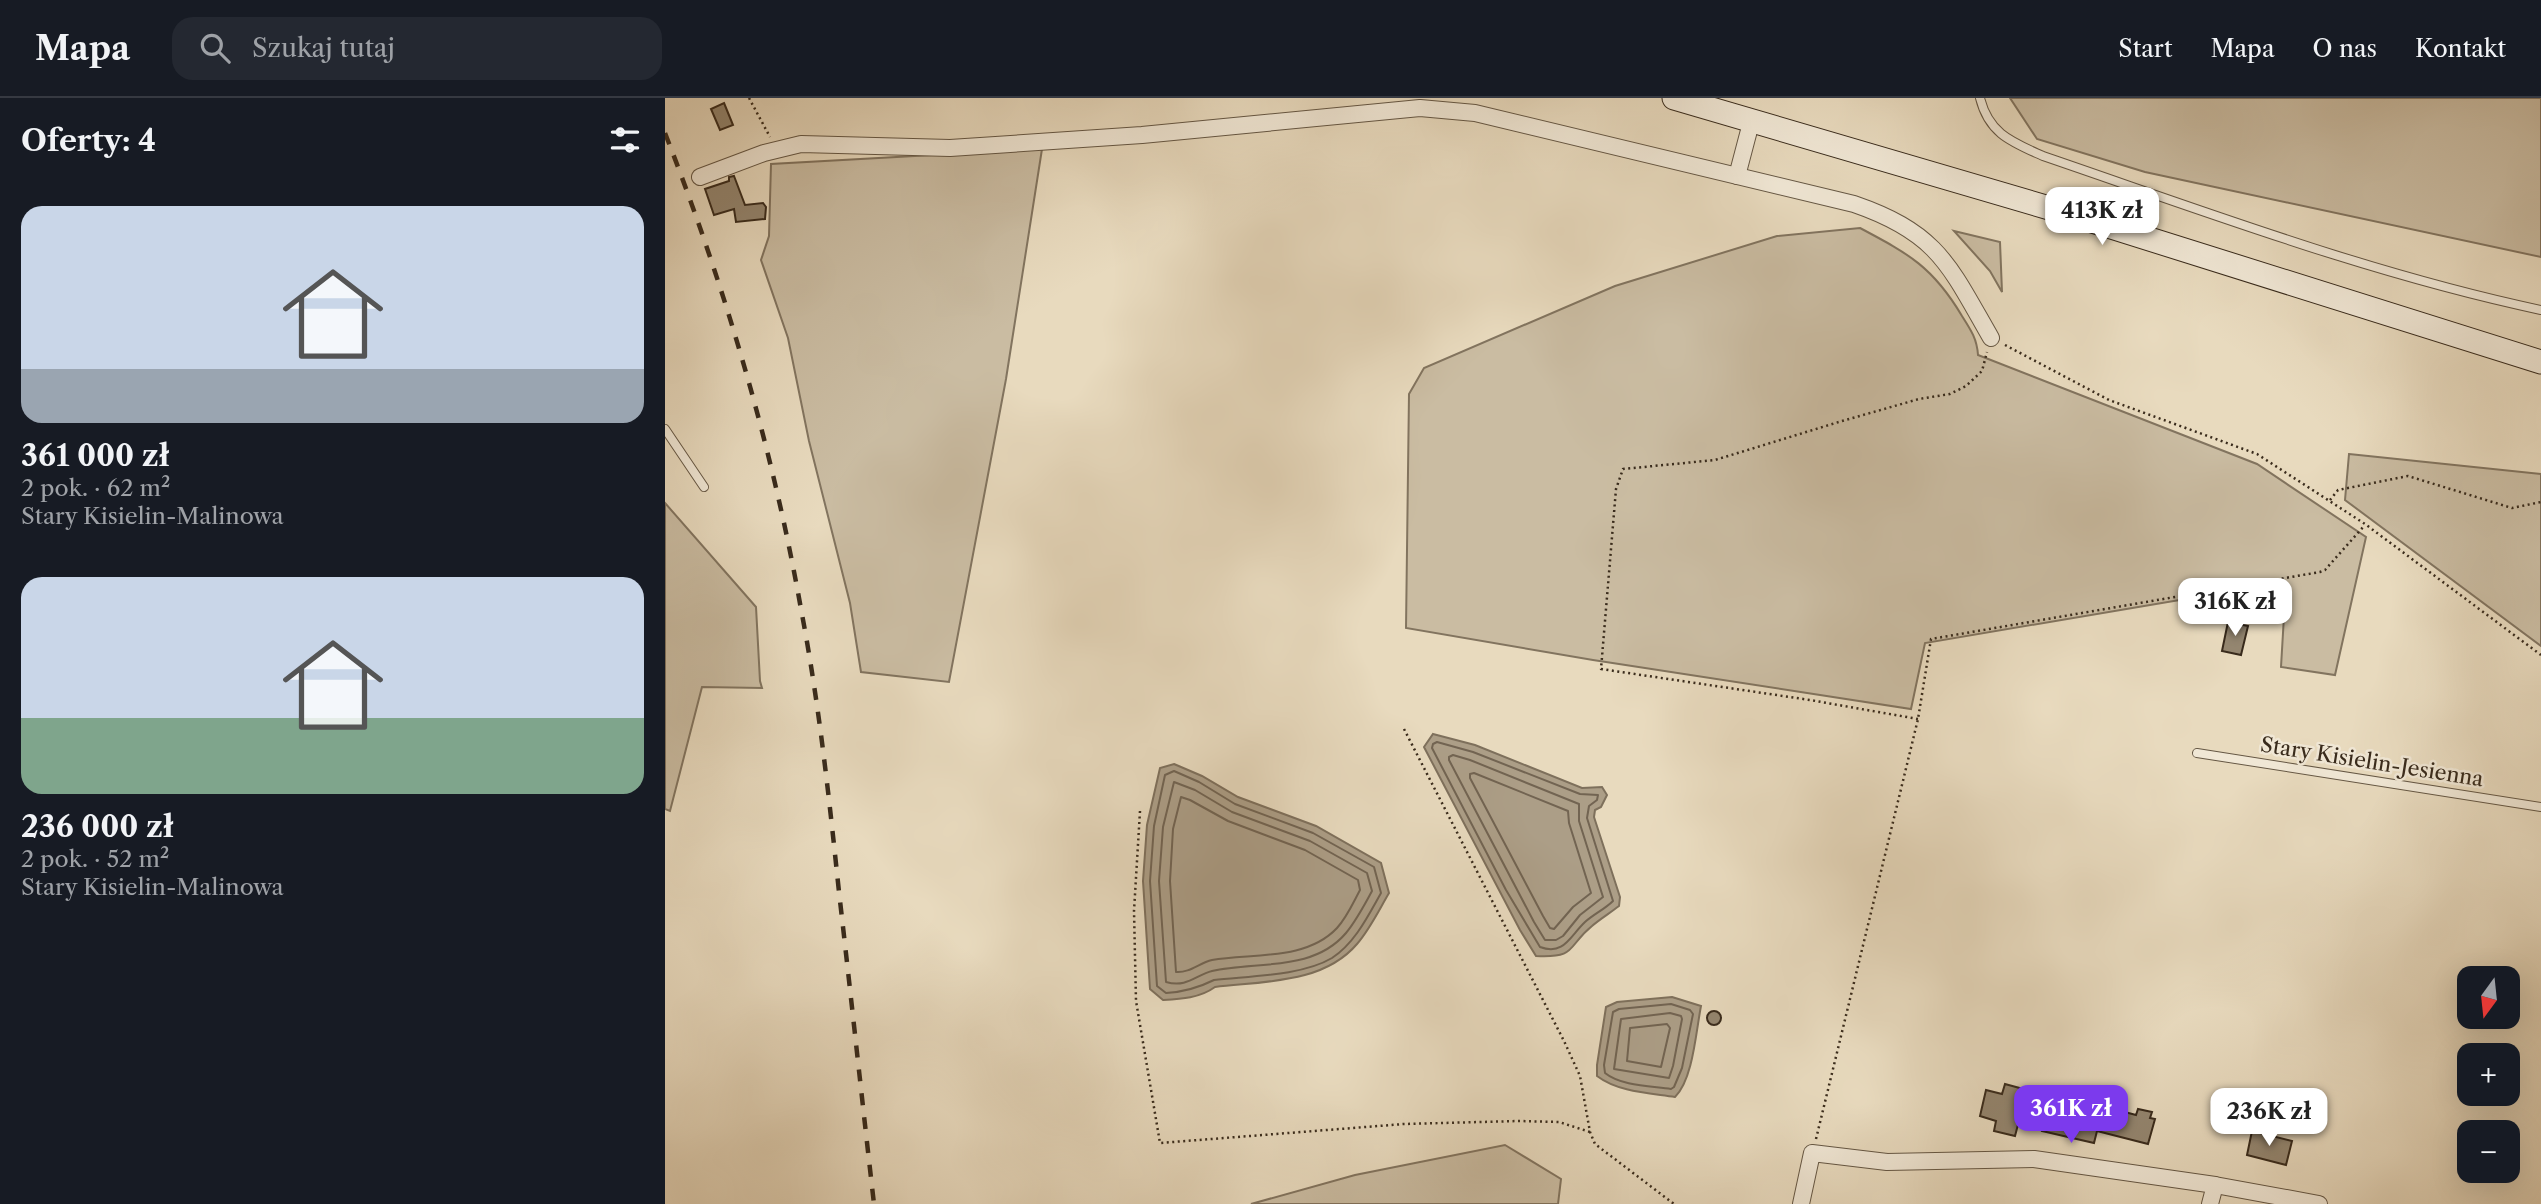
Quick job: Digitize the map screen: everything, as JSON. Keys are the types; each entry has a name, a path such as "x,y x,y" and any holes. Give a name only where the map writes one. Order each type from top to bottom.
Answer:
{"main road":[{"path":"1674,98 2073,215 2541,362"}],"street":[{"path":"700,177 777,149 801,144 964,147 1142,135 1420,108 1475,113 1854,204 1879,213 1930,243 1952,269 1990,338"},
{"path":"1737,176 1752,119"},
{"path":"1801,1204 1812,1153 1887,1162 2034,1159 2215,1185 2319,1204"},
{"path":"2210,1204 2215,1185"}],"lane":[{"path":"1980,98 1985,115 2005,139 2043,156 2371,266 2479,297 2541,310"},
{"path":"665,429 704,487"},
{"name":"Stary Kisielin-Jesienna","path":"2197,752 2541,807"}],"path":[{"path":"749,98 777,149"},
{"path":"1918,719 1601,669 1616,489 1623,469 1715,460 1919,399 1950,394 1966,386 1982,371 1990,338 2109,400 2257,454 2365,524 2541,655"},
{"path":"2330,500 2338,490 2408,476 2512,508 2541,502"},
{"path":"1812,1153 1918,719 1931,639 2320,572 2325,570 2365,524"},
{"path":"1404,729 1564,1041 1580,1076 1590,1132 1595,1144 1674,1204"},
{"path":"1140,811 1134,911 1136,1001 1160,1143 1404,1124 1518,1121 1559,1122 1590,1132"}],"shaded area":[{"path":"2010,98 2541,98 2541,257 2145,172 2037,139"},
{"path":"1042,149 1006,379 949,682 861,672 850,603 809,441 788,338 761,260 769,236 771,164"},
{"path":"1860,228 1906,254 1930,273 1968,326 1975,339 1978,355 2257,464 2366,537 2335,675 2281,667 2286,582 1925,643 1911,709 1406,628 1409,394 1424,368 1615,286 1777,236"},
{"path":"1954,231 2000,242 2002,292 1990,271"},
{"path":"2349,454 2541,474 2541,646 2345,500"},
{"path":"665,503 756,607 762,688 702,687 670,811 665,809"},
{"path":"1505,1145 1561,1179 1558,1204 1251,1204 1355,1175"}],"water":[{"path":"1433,734 1475,745 1582,788 1602,787 1607,795 1601,807 1595,810 1594,817 1620,897 1619,906 1584,933 1570,950 1559,955 1536,956 1424,747"},
{"path":"1174,764 1202,776 1238,797 1316,826 1381,863 1389,893 1357,944 1343,957 1310,974 1215,987 1197,996 1177,999 1163,1000 1150,989 1143,881 1147,825 1160,768"},
{"path":"1672,997 1701,1006 1690,1067 1675,1097 1624,1089 1597,1076 1606,1007 1617,1002"}],"building":[{"path":"724,103 733,125 720,130 711,109"},
{"path":"734,176 745,205 763,203 766,207 765,219 736,222 734,209 714,215 705,189 729,181 729,177"},
{"path":"2228,622 2248,626 2241,655 2222,651"},
{"path":"1714,1011 1719,1013 1719,1023 1714,1025 1709,1023 1707,1018 1709,1013"},
{"path":"2005,1084 2027,1090 2015,1136 1994,1131 1996,1121 1980,1116 1986,1090 2002,1094"},
{"path":"2084,1106 2120,1115 2121,1111 2136,1115 2138,1109 2152,1112 2150,1118 2155,1119 2148,1144 2097,1131 2094,1143 2042,1131 2046,1116 2080,1124"},
{"path":"2252,1131 2292,1141 2286,1165 2247,1155"}],"railway":[{"path":"665,133 707,249 745,368 789,548 823,750 874,1204"}]}
